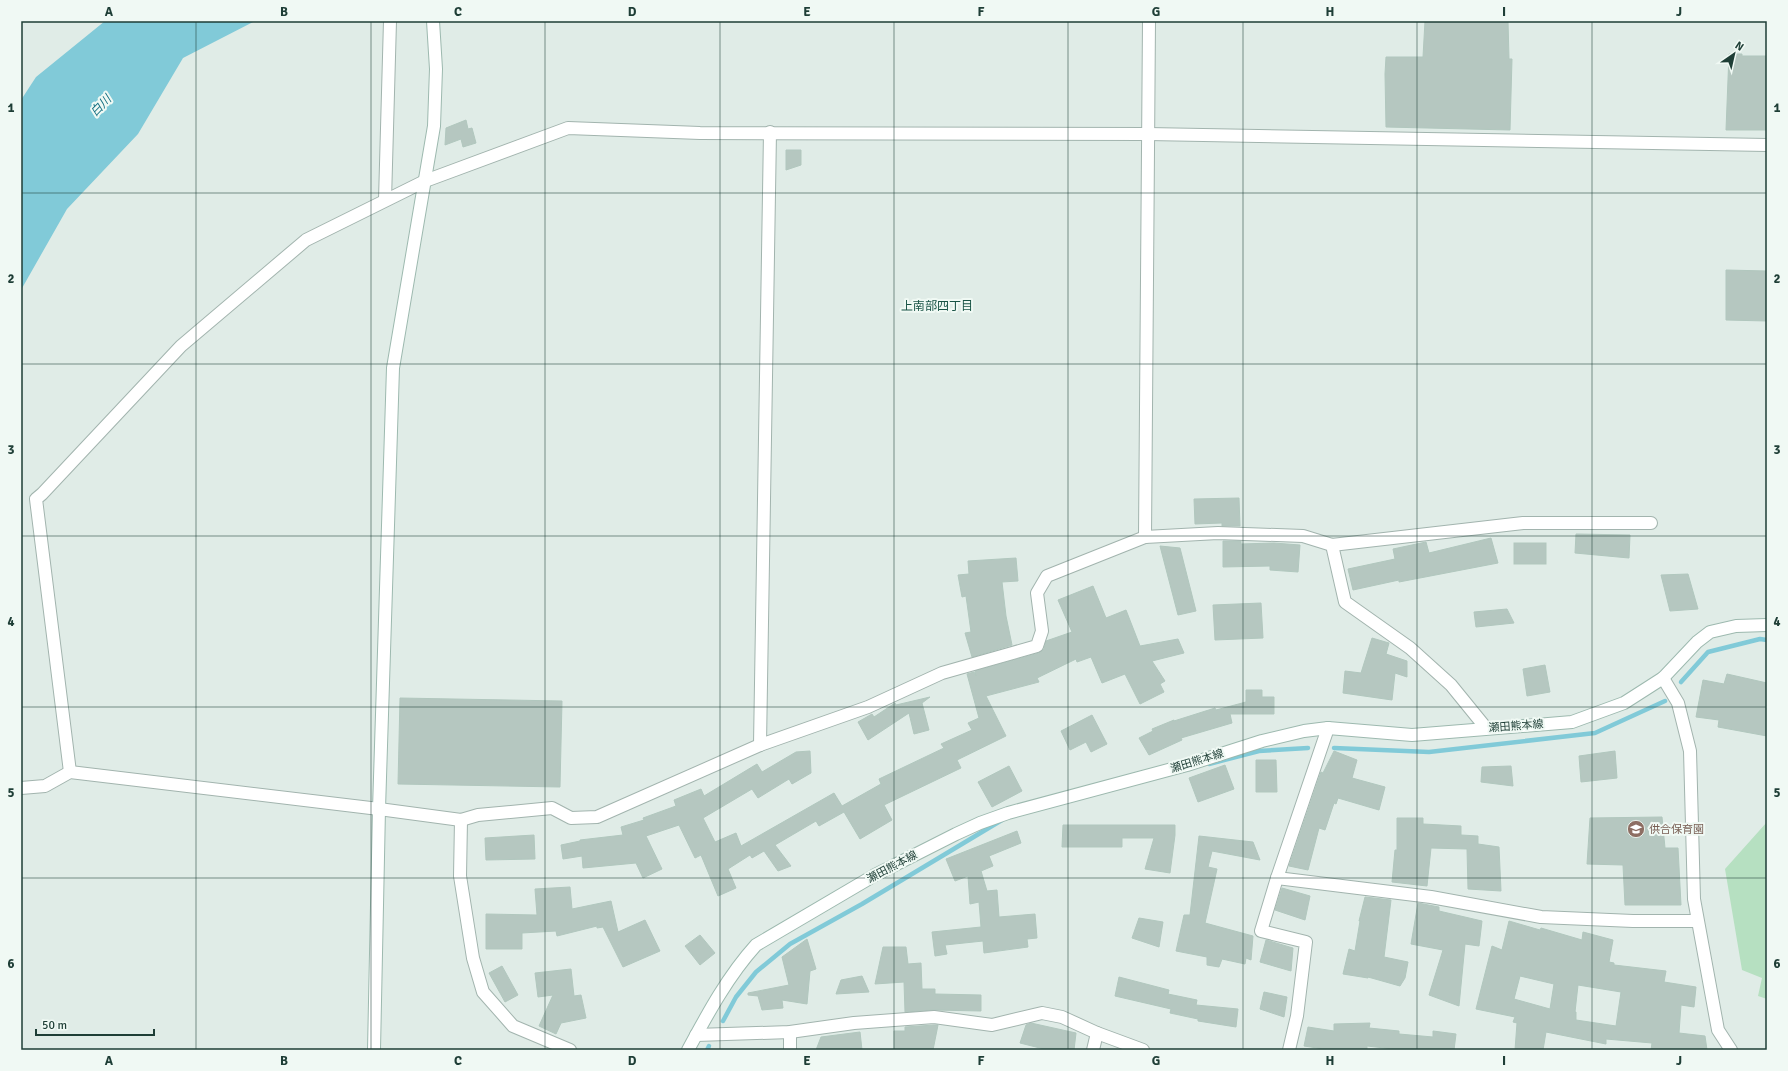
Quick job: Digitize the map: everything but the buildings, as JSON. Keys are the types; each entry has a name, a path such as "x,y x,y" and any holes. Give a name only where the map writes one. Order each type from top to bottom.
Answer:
{"street":[{"path":"385,200 390,21"},
{"path":"374,1050 379,808 393,368 434,126 436,69 433,21"},
{"path":"1145,537 1149,21"},
{"path":"70,772 36,499 181,346 306,240 425,181 568,128 700,133 1148,134 1767,145"},
{"path":"760,745 770,132"},
{"path":"21,788 45,786 70,772 379,808 462,820 478,815 552,808 571,818 597,817 760,745 868,707 942,673 1037,646 1042,631 1037,593 1047,576 1145,537 1218,533 1303,536 1332,545 1523,523 1651,523"},
{"path":"1332,545 1345,602 1410,648 1451,685 1486,728"},
{"name":"瀬田熊本線","path":"688,1050 725,986 743,960 756,945 875,876 980,823 1008,813 1187,765 1262,741 1304,731 1328,728 1412,735 1572,722 1624,703 1663,678 1698,642 1710,632 1736,626 1767,625"},
{"path":"1663,678 1678,703 1690,751 1694,899 1718,1030 1730,1050"},
{"path":"1289,1050 1297,1016 1306,942 1261,931 1277,878 1328,728"},
{"path":"462,820 460,876 473,958 483,992 513,1026 570,1050"},
{"path":"1277,878 1431,898 1541,918 1633,921 1697,921"},
{"path":"696,1035 790,1032 854,1023 934,1017 992,1025 1042,1013 1062,1017 1097,1033 1143,1050"},
{"path":"790,1032 790,1050"},
{"path":"1092,1050 1097,1033"}],"green space":[{"path":"1767,822 1767,999 1758,996 1762,978 1742,970 1725,869"}],"water":[{"name":"白川","path":"105,21 255,21 183,58 138,134 67,209 21,290 21,100 36,77"}],"waterway":[{"path":"1681,682 1708,652 1760,639 1767,640"},
{"path":"1334,748 1429,752 1595,733 1665,701"},
{"path":"1209,764 1259,751 1308,748"},
{"path":"723,1021 736,997 756,972 790,944 862,904 1002,820"},
{"path":"707,1050 709,1046"}],"place":[{"name":"供合保育園","path":"1636,829"}],"district":[{"name":"上南部四丁目","path":"937,306"}]}
